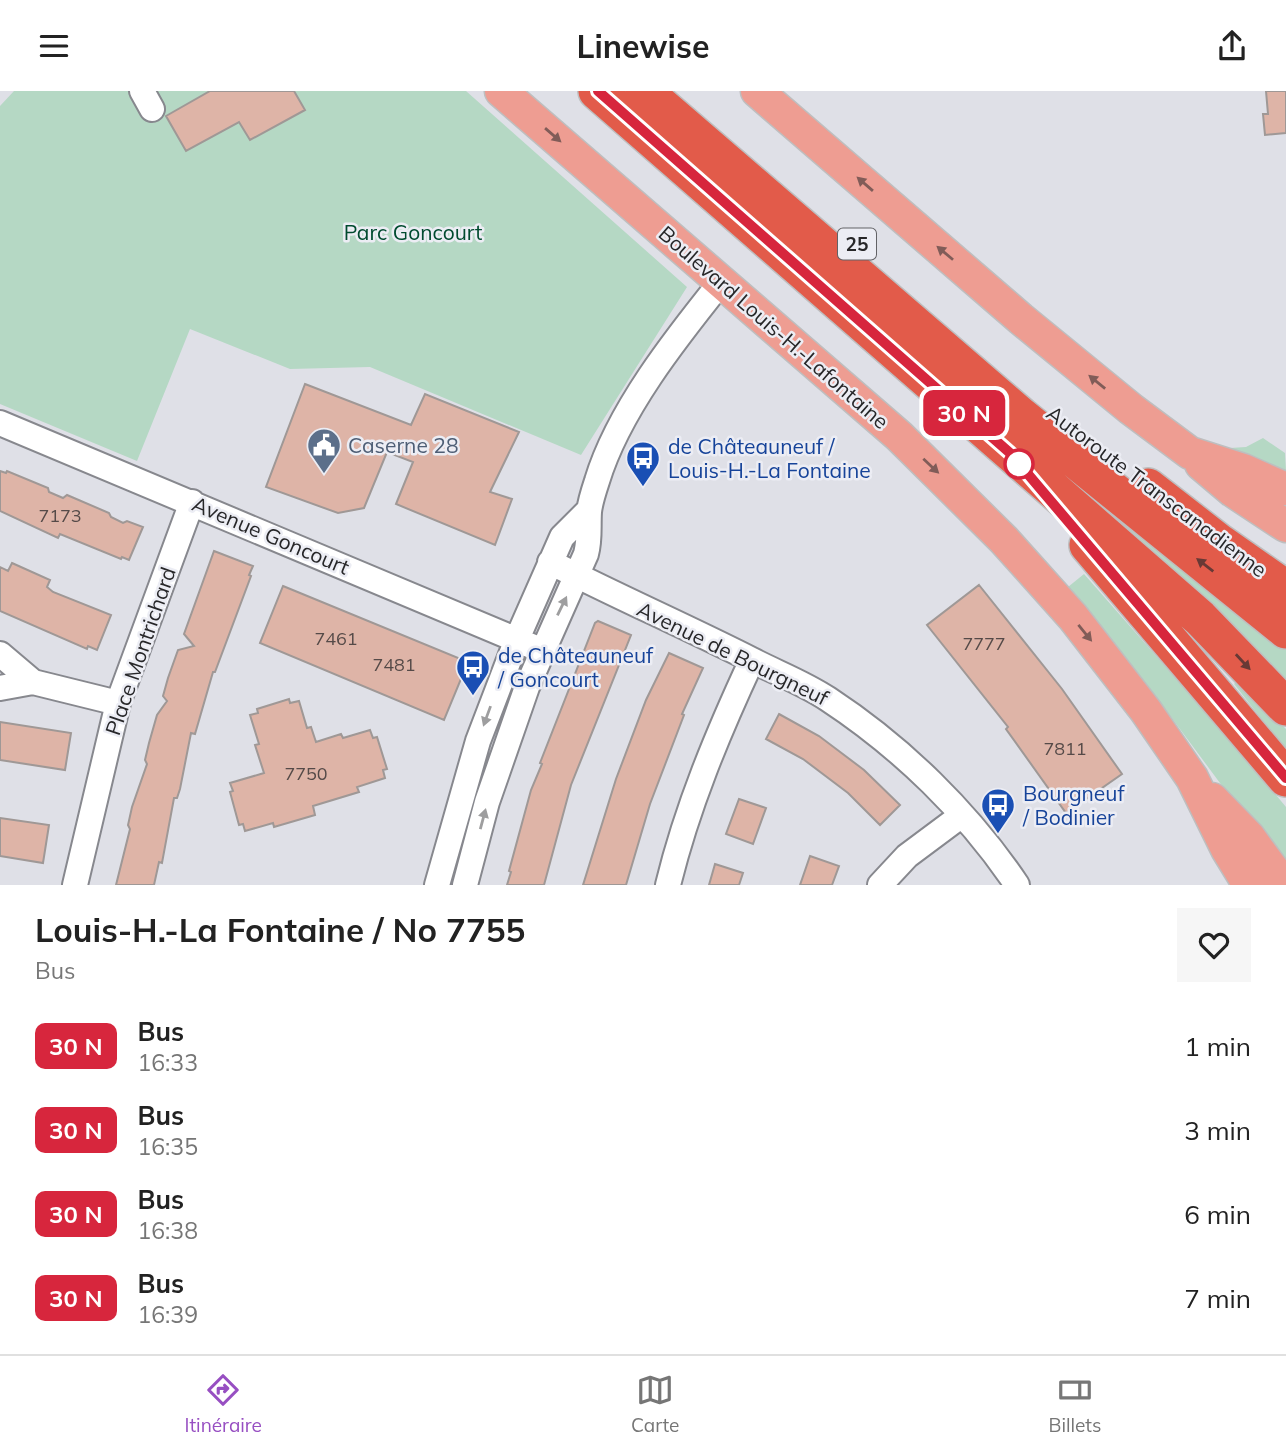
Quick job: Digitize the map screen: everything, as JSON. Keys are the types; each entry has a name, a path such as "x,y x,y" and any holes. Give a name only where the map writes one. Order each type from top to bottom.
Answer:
{"highway":[{"path":"597,91 1200,618 1286,707"},
{"path":"644,91 1021,416 1286,630"},
{"name":"Autoroute Transcanadienne","path":"680,91 1034,397 1193,523 1286,589"},
{"path":"1010,453 1286,778"}],"main road":[{"name":"Boulevard Louis-H.-Lafontaine","path":"502,91 899,436 1004,540 1110,663 1192,778 1227,849 1249,885"},
{"path":"757,91 1021,319 1131,409 1190,453 1233,491 1286,526"},
{"path":"1190,453 1243,470 1286,489"},
{"path":"1192,778 1249,837 1284,885"}],"street":[{"path":"465,885 504,750 541,650 577,576 590,538 589,510 597,478 637,399 722,282"},
{"name":"Avenue Goncourt","path":"0,423 541,650"},
{"name":"Place Montrichard","path":"75,885 118,703 192,502"},
{"path":"437,885 474,752 517,639 562,537 589,510"},
{"name":"Avenue de Bourgneuf","path":"550,562 825,697 868,727 924,775 962,815 1017,885"},
{"path":"0,654 33,682"},
{"path":"668,885 685,823 711,753 752,660"},
{"path":"0,688 33,682 118,703"},
{"path":"880,885 907,856 962,815"}],"green space":[{"name":"Parc Goncourt","path":"14,91 466,91 687,287 581,455 370,367 290,369 190,329 137,461 0,404 0,106"},
{"path":"1263,438 1285,453 1286,471 1281,475 1229,452 1230,448 1246,447"},
{"path":"1079,484 1286,648 1286,688 1162,563"},
{"path":"1084,574 1286,807 1286,872 1148,686 1068,587"},
{"path":"1238,680 1286,729 1286,750 1234,684"}],"building":[{"path":"210,91 294,91 305,110 250,140 239,122 186,151 166,116"},
{"path":"1266,91 1286,91 1286,133 1265,135 1263,114 1268,114"},
{"name":"Caserne 28","path":"305,384 411,425 425,394 519,432 490,492 512,499 495,545 396,504 413,462 387,452 364,508 338,513 266,487"},
{"path":"0,471 7,471 48,488 49,492 63,498 67,495 109,513 123,523 127,521 143,527 129,560 60,534 58,538 0,511"},
{"path":"214,551 253,566 249,575 251,576 213,672 195,734 191,733 180,789 177,798 174,798 162,863 159,862 154,885 116,885 130,829 128,825 132,807 147,764 145,760 157,715 167,701 163,696 178,650 194,646 184,634"},
{"path":"12,563 50,580 47,587 53,592 111,615 97,650 88,646 87,649 0,611 0,567 8,571"},
{"path":"979,585 1062,689 1122,774 1066,813 1006,729 1008,727 927,625"},
{"path":"283,586 468,662 444,720 260,643"},
{"path":"598,621 631,635 571,785 544,885 507,885 531,790 542,764 540,763"},
{"path":"669,653 703,668 682,714 684,715 650,804 626,885 583,885 616,779 646,700"},
{"path":"289,699 290,703 299,701 307,728 311,727 316,742 341,734 343,738 370,730 373,738 377,737 387,769 383,770 385,778 357,787 359,792 313,806 315,815 274,827 273,823 245,831 243,824 239,825 230,783 264,773 255,745 259,744 250,715 258,713 257,709"},
{"path":"779,714 819,736 864,770 900,805 880,825 848,793 803,759 766,739"},
{"path":"0,722 71,733 65,770 0,760"},
{"path":"739,799 766,808 753,844 726,834"},
{"path":"0,818 49,825 43,863 0,856"},
{"path":"810,856 839,866 832,885 800,885"},
{"path":"715,864 743,873 739,885 709,885"}],"bus line":[{"path":"598,91 1010,453 1286,778"}],"place":[{"name":"Caserne 28","path":"324,475"},
{"name":"de Châteauneuf / Louis-H.-La Fontaine","path":"643,488"},
{"name":"de Châteauneuf / Goncourt","path":"473,697"},
{"name":"Bourgneuf / Bodinier","path":"998,835"}]}
